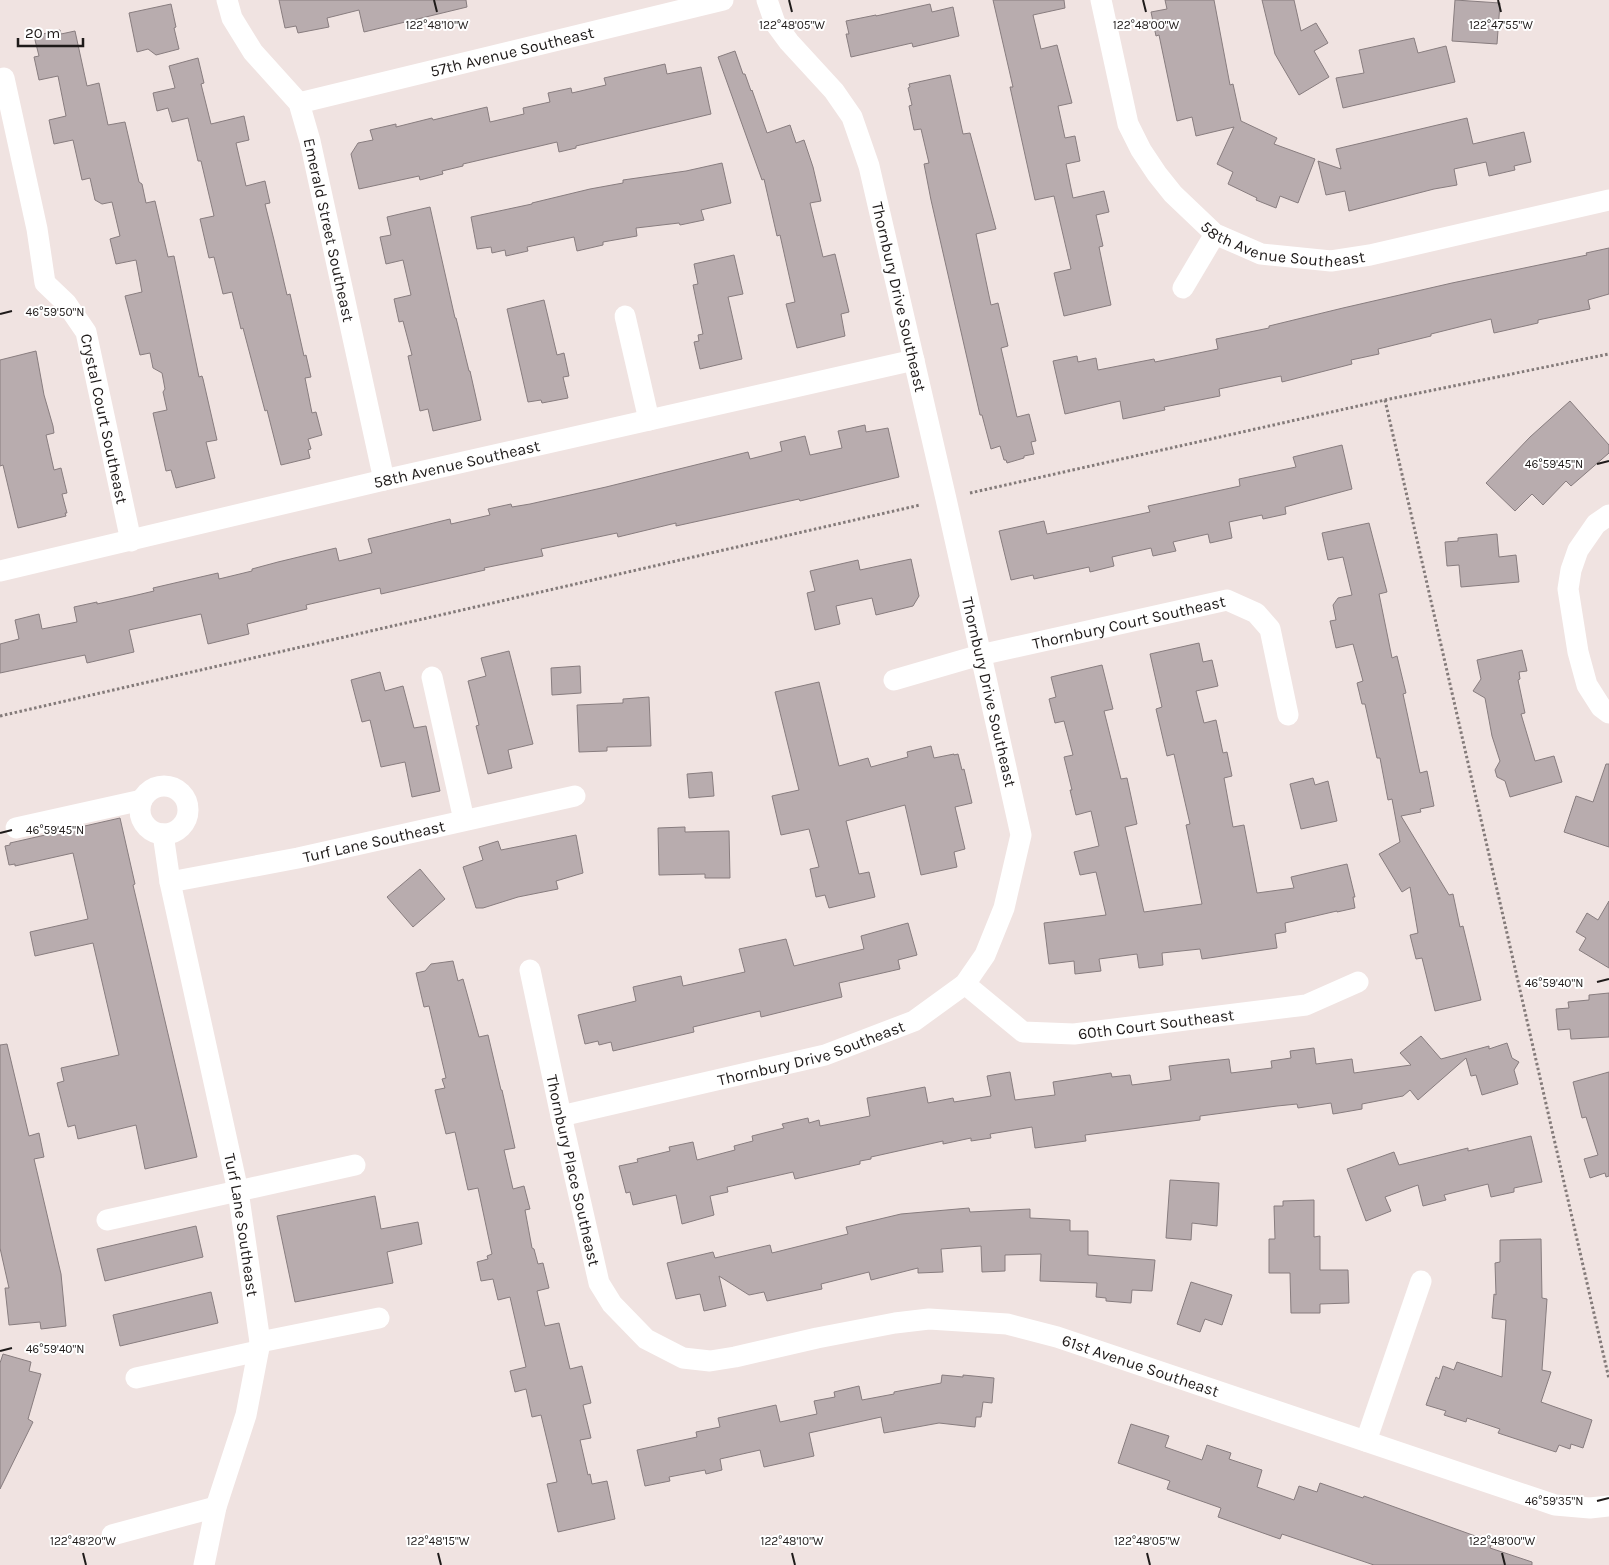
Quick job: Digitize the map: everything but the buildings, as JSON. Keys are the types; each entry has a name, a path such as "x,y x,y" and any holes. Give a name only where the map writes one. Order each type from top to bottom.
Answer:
{"street":[{"name":"Emerald Street Southeast","path":"227,0 232,18 253,52 299,102 310,141 384,480"},
{"name":"57th Avenue Southeast","path":"299,102 723,0"},
{"name":"Thornbury Drive Southeast","path":"561,1116 824,1055 914,1021 966,984 985,955 1004,908 1021,836 869,166 852,117 834,91 774,23 767,0"},
{"name":"58th Avenue Southeast","path":"1101,0 1128,124 1156,174 1173,194 1215,234 1261,254 1331,261 1370,255 1609,200"},
{"name":"Crystal Court Southeast","path":"4,78 38,229 44,283 66,303 86,332 132,541"},
{"path":"1183,288 1215,234"},
{"path":"625,316 649,420"},
{"name":"58th Avenue Southeast","path":"0,570 132,541 384,480 914,360"},
{"path":"1609,515 1596,524 1578,550 1571,570 1568,589 1578,652 1587,685 1601,707 1609,713"},
{"name":"Thornbury Court Southeast","path":"894,680 980,655 1227,600 1256,613 1270,629 1288,715"},
{"path":"432,677 464,820"},
{"path":"165,786 174,788 181,794 186,802 188,811 186,820 180,828 163,834 154,832 146,827 141,818 140,809 142,800 147,792 165,786"},
{"name":"Turf Lane Southeast","path":"170,882 298,858 575,796"},
{"path":"16,828 142,800"},
{"name":"Turf Lane Southeast","path":"163,834 170,882 238,1191 259,1347 246,1415 216,1507 204,1565"},
{"name":"Thornbury Place Southeast","path":"530,970 599,1283 612,1304 646,1339 661,1348"},
{"name":"60th Court Southeast","path":"966,984 1022,1032 1074,1034 1306,1005 1358,982"},
{"path":"108,1220 355,1165"},
{"path":"1366,1441 1421,1281"},
{"path":"136,1378 379,1318"},
{"name":"61st Avenue Southeast","path":"661,1348 683,1358 710,1361 895,1323 929,1319 1007,1324 1057,1337 1555,1505 1590,1508 1609,1506"},
{"path":"112,1535 216,1507"}],"path":[{"path":"970,493 1384,400 1609,354"},
{"path":"1384,400 1609,1379"},
{"path":"0,716 920,505"}]}
